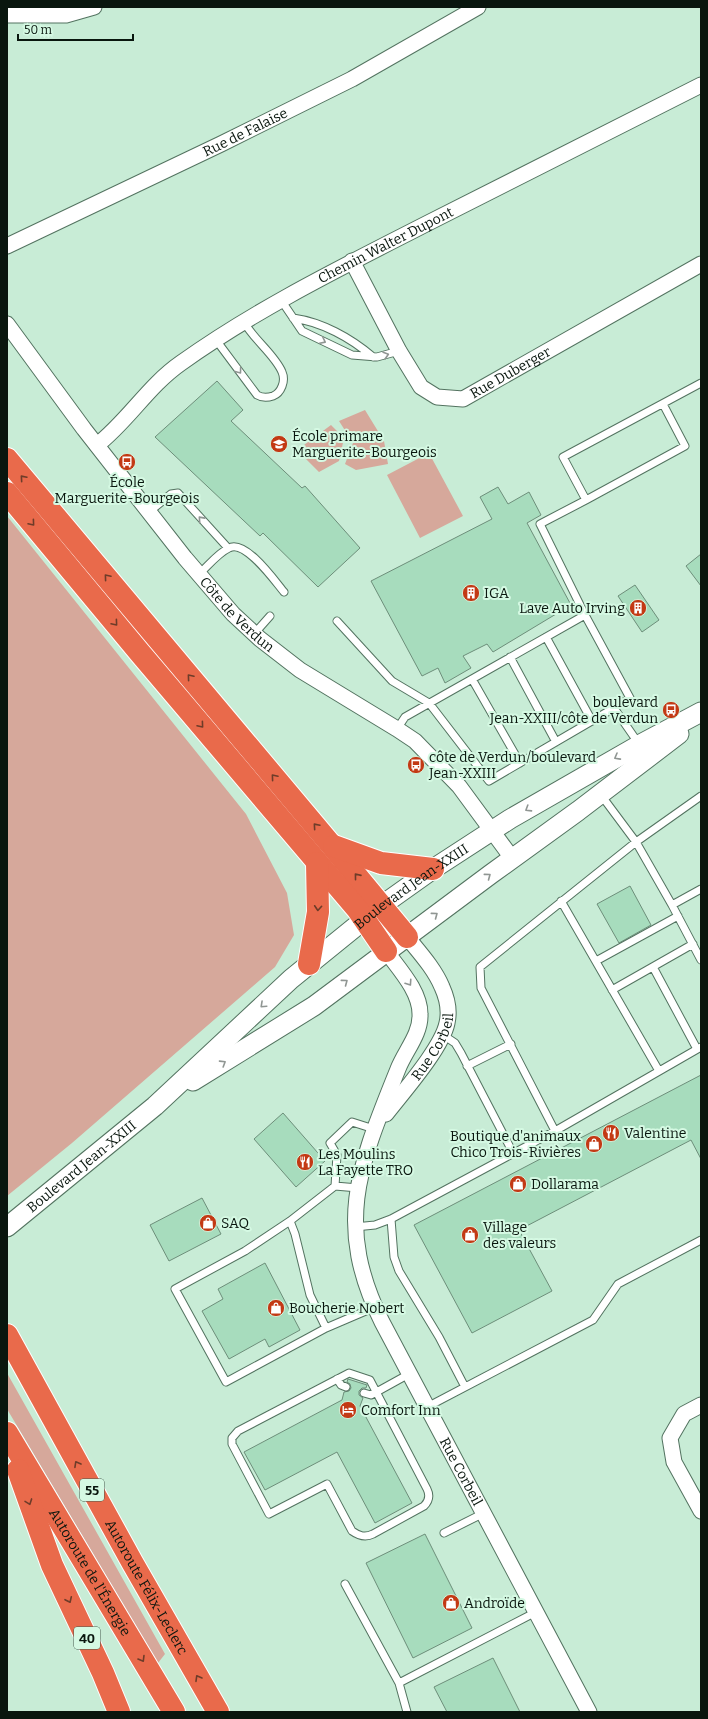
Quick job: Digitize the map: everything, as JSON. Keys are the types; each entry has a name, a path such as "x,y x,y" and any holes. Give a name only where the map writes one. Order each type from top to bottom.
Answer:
{"highway":[{"path":"7,459 407,937"},
{"path":"7,493 364,919 386,951"},
{"path":"332,846 381,863 433,869"},
{"path":"309,964 318,912 317,863"},
{"name":"Autoroute Félix-Leclerc","path":"7,1335 132,1562 218,1712"},
{"name":"Autoroute de l'Énergie","path":"7,1433 174,1712"},
{"name":"40","path":"7,1438 52,1565 104,1673 119,1712"}],"street":[{"path":"7,15 66,15 94,7"},
{"name":"Rue de Falaise","path":"7,246 221,144 352,79 478,7"},
{"name":"Chemin Walter Dupont","path":"97,445 120,426 142,398 161,379 182,362 244,322 352,261 701,85"},
{"name":"Rue Duberger","path":"352,261 399,351 421,387 437,397 463,399 701,264"},
{"name":"Côte de Verdun","path":"7,324 53,387 149,512 233,614 254,634 300,670 398,728 419,745 463,792 512,858"},
{"name":"Boulevard Jean-XXIII","path":"155,1106 314,1006 386,951 600,794 643,752 701,712"},
{"name":"Boulevard Jean-XXIII","path":"7,1227 155,1106 309,964 381,906 492,830 562,788 643,752 701,717"},
{"name":"Rue Corbeil","path":"374,1129 428,1058 443,1035 447,1024 448,1011 444,991 436,976 407,937"},
{"name":"Rue Corbeil","path":"386,951 416,996 420,1007 420,1021 414,1038 403,1057 374,1129 362,1165 355,1212 355,1227 362,1270 375,1307 409,1374 589,1712"},
{"path":"701,1406 684,1414 670,1438 674,1462 701,1511"}],"lane":[{"path":"281,300 302,331 352,355 373,357 383,356 399,351"},
{"path":"293,318 309,320 357,343 373,357"},
{"path":"216,340 257,395 268,398 278,394 283,383 284,377 282,371 250,332 244,322"},
{"path":"586,500 563,457 701,383"},
{"path":"336,621 392,681 429,703 489,781 630,698 585,615 540,524 685,446 662,404"},
{"path":"149,512 171,494 178,493 228,548"},
{"path":"199,574 228,548 237,547 247,551 284,592"},
{"path":"398,728 405,717 585,615"},
{"path":"254,634 270,616"},
{"path":"546,637 592,721"},
{"path":"510,657 556,742"},
{"path":"472,679 520,763"},
{"path":"614,708 643,752"},
{"path":"600,794 636,842 701,960"},
{"path":"555,1131 481,988 480,967 636,842 701,796"},
{"path":"672,905 701,889"},
{"path":"561,901 659,1071"},
{"path":"596,961 678,916"},
{"path":"612,990 693,944"},
{"path":"355,1227 375,1225 391,1219 555,1131 699,1048 653,967"},
{"path":"443,1035 454,1043 468,1066 513,1153"},
{"path":"468,1066 511,1044"},
{"path":"335,1186 338,1156 330,1143 352,1122 374,1129"},
{"path":"358,1188 335,1186 290,1221 246,1250 174,1289 226,1382 326,1328 375,1307"},
{"path":"391,1219 394,1257 399,1271 439,1337 465,1387"},
{"path":"290,1221 295,1234 310,1295 326,1328"},
{"path":"427,1407 593,1320 618,1284 701,1240"},
{"path":"349,1373 370,1380 377,1391 427,1489 429,1498 426,1504 418,1510 366,1537 358,1535 352,1531 327,1484 269,1514 233,1447 231,1441 233,1435 349,1373"},
{"path":"364,1393 371,1395 409,1374"},
{"path":"337,1379 341,1385 346,1387"},
{"path":"444,1533 484,1513"},
{"path":"345,1584 399,1683 406,1712"},
{"path":"399,1683 536,1612"}],"shaded area":[{"path":"365,410 384,441 388,464 356,470 345,464 353,443 339,421"},
{"path":"331,425 344,438 339,461 319,472 304,457 304,445"},
{"path":"429,453 463,516 420,538 387,475"},
{"path":"7,516 246,814 287,893 294,935 275,967 72,1143 7,1196"},
{"path":"7,1373 165,1654 158,1663 7,1409"}],"building":[{"path":"217,381 243,410 231,421 302,488 305,486 360,548 318,587 263,533 260,536 155,437"},
{"name":"IGA","path":"498,487 508,504 529,492 541,515 527,523 571,605 493,652 487,644 463,656 471,668 445,683 438,668 422,676 371,581 492,519 480,497"},
{"path":"701,554 701,586 686,566"},
{"name":"Lave Auto Irving","path":"635,585 659,620 642,632 618,596"},
{"path":"630,886 651,925 619,943 597,904"},
{"path":"701,1075 701,1159 691,1140 519,1230 552,1291 472,1333 414,1225"},
{"path":"283,1113 325,1161 296,1187 254,1139"},
{"path":"202,1198 221,1234 169,1261 150,1225"},
{"path":"265,1263 300,1330 269,1347 265,1339 229,1359 202,1311 223,1299 218,1289"},
{"path":"348,1379 367,1385 366,1388 362,1388 359,1391 359,1395 363,1398 360,1406 412,1503 375,1523 337,1452 265,1490 244,1452 342,1400 344,1392 349,1391 351,1388 350,1384 347,1382"},
{"path":"425,1534 472,1628 413,1658 366,1563"},
{"path":"493,1658 520,1712 447,1712 434,1687"}],"place":[{"name":"École primare Marguerite-Bourgeois","path":"279,444"},
{"name":"École Marguerite-Bourgeois","path":"127,462"},
{"name":"IGA","path":"471,593"},
{"name":"Lave Auto Irving","path":"638,608"},
{"name":"boulevard Jean-XXIII/côte de Verdun","path":"671,710"},
{"name":"côte de Verdun/boulevard Jean-XXIII","path":"416,765"},
{"name":"Valentine","path":"611,1133"},
{"name":"Boutique d'animaux Chico Trois-Rivières","path":"594,1144"},
{"name":"Les Moulins La Fayette TRO","path":"305,1162"},
{"name":"Dollarama","path":"518,1184"},
{"name":"SAQ","path":"208,1223"},
{"name":"Village des valeurs","path":"470,1235"},
{"name":"Boucherie Nobert","path":"276,1308"},
{"name":"Comfort Inn","path":"348,1410"},
{"name":"Androïde","path":"451,1603"}]}
